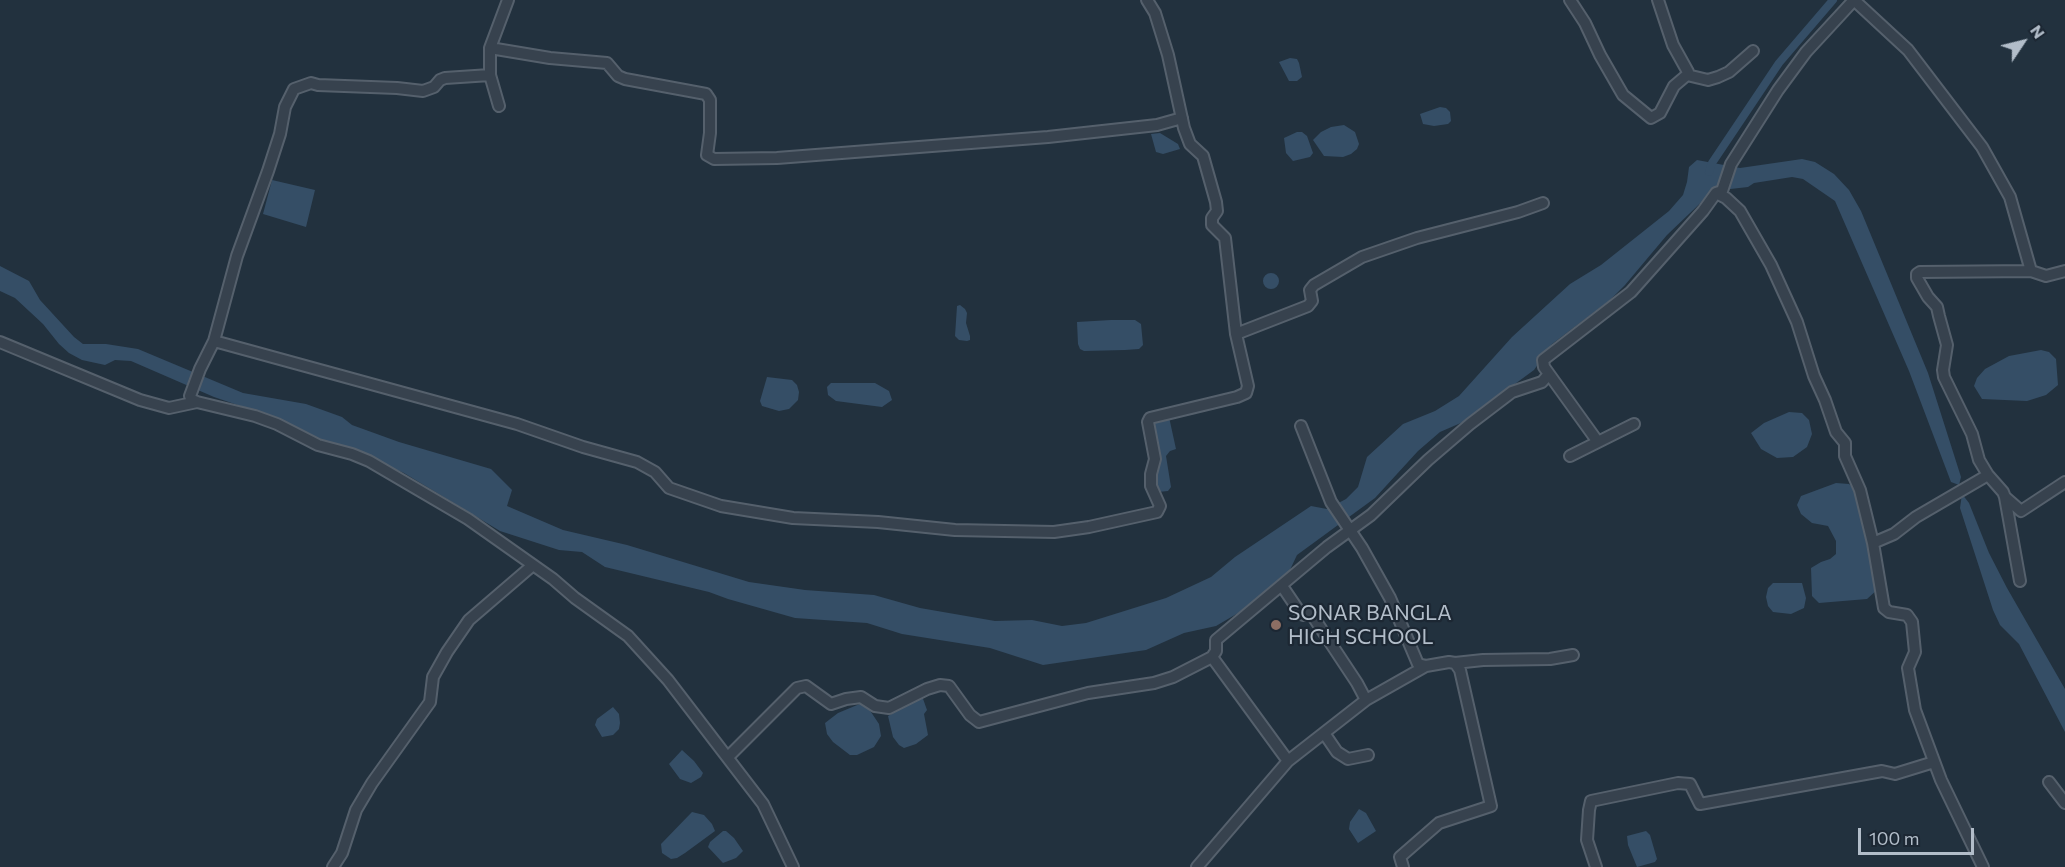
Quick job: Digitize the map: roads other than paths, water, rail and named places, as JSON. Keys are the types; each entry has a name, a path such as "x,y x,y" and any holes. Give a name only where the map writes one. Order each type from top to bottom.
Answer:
{"street":[{"path":"499,106 490,75 490,48 508,0"},
{"path":"214,341 517,424 583,447 637,462 656,472 669,488 722,506 793,518 878,522 955,530 1054,532 1157,512 1160,506 1151,486 1155,459 1148,422 1150,418 1246,393 1248,386 1236,334 1225,238 1212,225 1212,219 1217,211 1216,202 1203,156 1190,144 1168,55 1155,13 1146,0"},
{"path":"1570,0 1585,23 1623,95 1651,118 1660,113 1674,86 1687,75"},
{"path":"1658,0 1673,45 1687,75"},
{"path":"1598,442 1544,367 1543,360 1631,292 1703,211 1719,192 1731,164 1778,90 1794,68 1854,0 1908,50 1982,147 2010,197 2031,271"},
{"path":"490,48 550,58 607,63 618,76 625,80 706,94 710,100 707,155 714,159 777,158 1048,137 1157,125 1182,118"},
{"path":"1687,75 1708,80 1718,78 1729,72 1753,51"},
{"path":"194,399 200,369 214,341 237,256 280,134 285,107 294,89 311,83 423,91 434,87 445,78 490,75"},
{"path":"1719,192 1740,211 1786,296 1836,432 1845,443 1845,456 1860,490 1873,543 1884,608 1892,613 1907,615 1912,622 1915,652 1908,668 1915,710 1934,762 1983,867"},
{"path":"1236,334 1308,306 1312,301 1310,290 1314,285 1362,257 1417,238 1518,212 1543,203"},
{"path":"2020,581 2005,497 1979,460 1964,414 1944,377 1947,345 1940,316 1937,307 1920,284 1917,273 2031,271 2046,276 2065,272"},
{"path":"0,342 140,400 169,408 194,399 277,424 318,445 369,461 468,519 628,636 668,680 763,804 793,867"},
{"path":"728,756 797,688 806,686 831,704 861,697 875,706 889,708 927,689 940,685 949,686 970,715 979,722 1088,693 1154,683 1173,677 1212,657 1216,651 1216,640 1348,528 1371,515 1428,460 1470,424 1512,392 1542,382 1549,374"},
{"path":"1570,456 1634,424"},
{"path":"1301,426 1332,502 1390,598 1418,664 1426,666"},
{"path":"1873,543 1894,534 1916,517 1988,475"},
{"path":"2005,497 2021,511 2065,482"},
{"path":"333,867 342,853 356,810 372,783 430,702 433,677 447,652 469,620 533,565"},
{"path":"1282,586 1300,614 1310,612 1358,683 1366,700"},
{"path":"1197,867 1288,761 1366,700 1426,666 1483,660 1550,659 1573,654"},
{"path":"1212,657 1288,761"},
{"path":"1403,867 1400,857 1439,823 1491,806 1460,670 1455,663"},
{"path":"1324,733 1337,752 1348,759 1368,755"},
{"path":"1596,867 1587,840 1591,801 1678,783 1690,784 1700,804 1882,771 1895,774 1934,762"},
{"path":"2049,782 2065,802"}],"water":[{"path":"1290,58 1297,59 1299,63 1302,77 1297,81 1289,81 1279,62"},
{"path":"1440,107 1450,112 1451,121 1448,124 1434,126 1423,124 1420,114"},
{"path":"1344,125 1355,132 1359,144 1357,149 1343,157 1324,156 1313,140 1321,132 1331,127"},
{"path":"1302,132 1307,136 1313,153 1310,157 1293,161 1286,153 1284,138"},
{"path":"1160,133 1178,144 1180,149 1163,154 1156,152 1151,134"},
{"path":"1802,159 1815,162 1834,174 1849,190 1861,211 1928,373 1961,477 1959,485 1951,482 1909,371 1835,201 1803,179 1792,177 1754,183 1748,187 1713,191 1667,235 1609,301 1552,344 1534,370 1463,422 1440,432 1418,451 1375,498 1297,555 1288,574 1250,606 1216,626 1184,633 1146,650 1043,665 990,648 902,634 867,623 795,618 709,592 605,567 582,552 559,550 500,531 404,473 348,449 304,435 270,416 214,397 131,361 115,360 105,365 82,360 59,344 43,324 15,298 0,291 0,266 29,281 40,300 83,344 106,344 138,349 243,393 306,404 342,417 352,425 399,442 491,469 512,490 507,506 563,530 627,545 749,582 805,590 874,595 920,608 995,621 1032,620 1062,626 1086,623 1166,598 1211,577 1235,557 1311,506 1327,509 1346,499 1358,487 1367,457 1403,424 1435,411 1459,396 1512,337 1570,284 1601,265 1669,211 1683,195 1689,167 1697,160 1740,168"},
{"path":"272,180 315,190 306,227 263,214"},
{"path":"1268,273 1274,273 1279,281 1277,287 1268,289 1263,284 1263,278"},
{"path":"960,305 967,313 966,323 970,340 967,341 959,340 955,336 957,306"},
{"path":"1135,320 1141,324 1143,345 1139,349 1125,350 1084,351 1080,349 1077,322"},
{"path":"2041,350 2049,352 2056,359 2058,385 2046,395 2027,401 1982,399 1974,386 1977,378 1985,369 2009,356"},
{"path":"767,377 792,380 797,385 798,400 789,409 779,411 762,406 760,401"},
{"path":"831,383 875,383 889,391 892,400 882,407 836,401 828,395 827,387"},
{"path":"1789,412 1802,413 1809,420 1812,434 1807,447 1793,457 1777,458 1761,449 1751,433 1764,423"},
{"path":"1169,417 1176,449 1170,451 1166,456 1171,487 1168,491 1158,492 1154,487 1152,421"},
{"path":"1836,483 1849,484 1853,487 1878,589 1867,599 1819,603 1812,596 1811,568 1836,554 1836,541 1828,526 1812,523 1801,514 1797,505 1801,496"},
{"path":"1962,494 1969,503 1989,553 2007,588 2065,689 2065,732 2019,644 2000,625 1993,610 1960,508"},
{"path":"1773,583 1802,583 1806,598 1804,608 1791,614 1773,612 1768,606 1766,597 1768,588"},
{"path":"922,696 927,710 924,714 928,735 916,744 904,748 893,737 888,716"},
{"path":"862,703 867,706 879,724 881,736 874,747 857,755 850,755 833,742 827,734 825,723 838,713"},
{"path":"613,707 619,714 619,729 613,735 602,737 595,725 597,719"},
{"path":"682,750 703,773 691,783 680,779 669,764"},
{"path":"1359,809 1366,813 1376,831 1358,843 1349,829 1350,822"},
{"path":"692,812 704,815 715,831 685,853 671,859 662,853 661,844"},
{"path":"723,831 734,838 743,851 736,858 723,863 708,847 710,842"},
{"path":"1646,831 1650,835 1657,859 1655,862 1637,867 1628,845 1627,836"}],"waterway":[{"path":"1709,172 1712,163 1779,63 1833,0"}],"place":[{"name":"SONAR BANGLA HIGH SCHOOL","path":"1276,625"}]}
